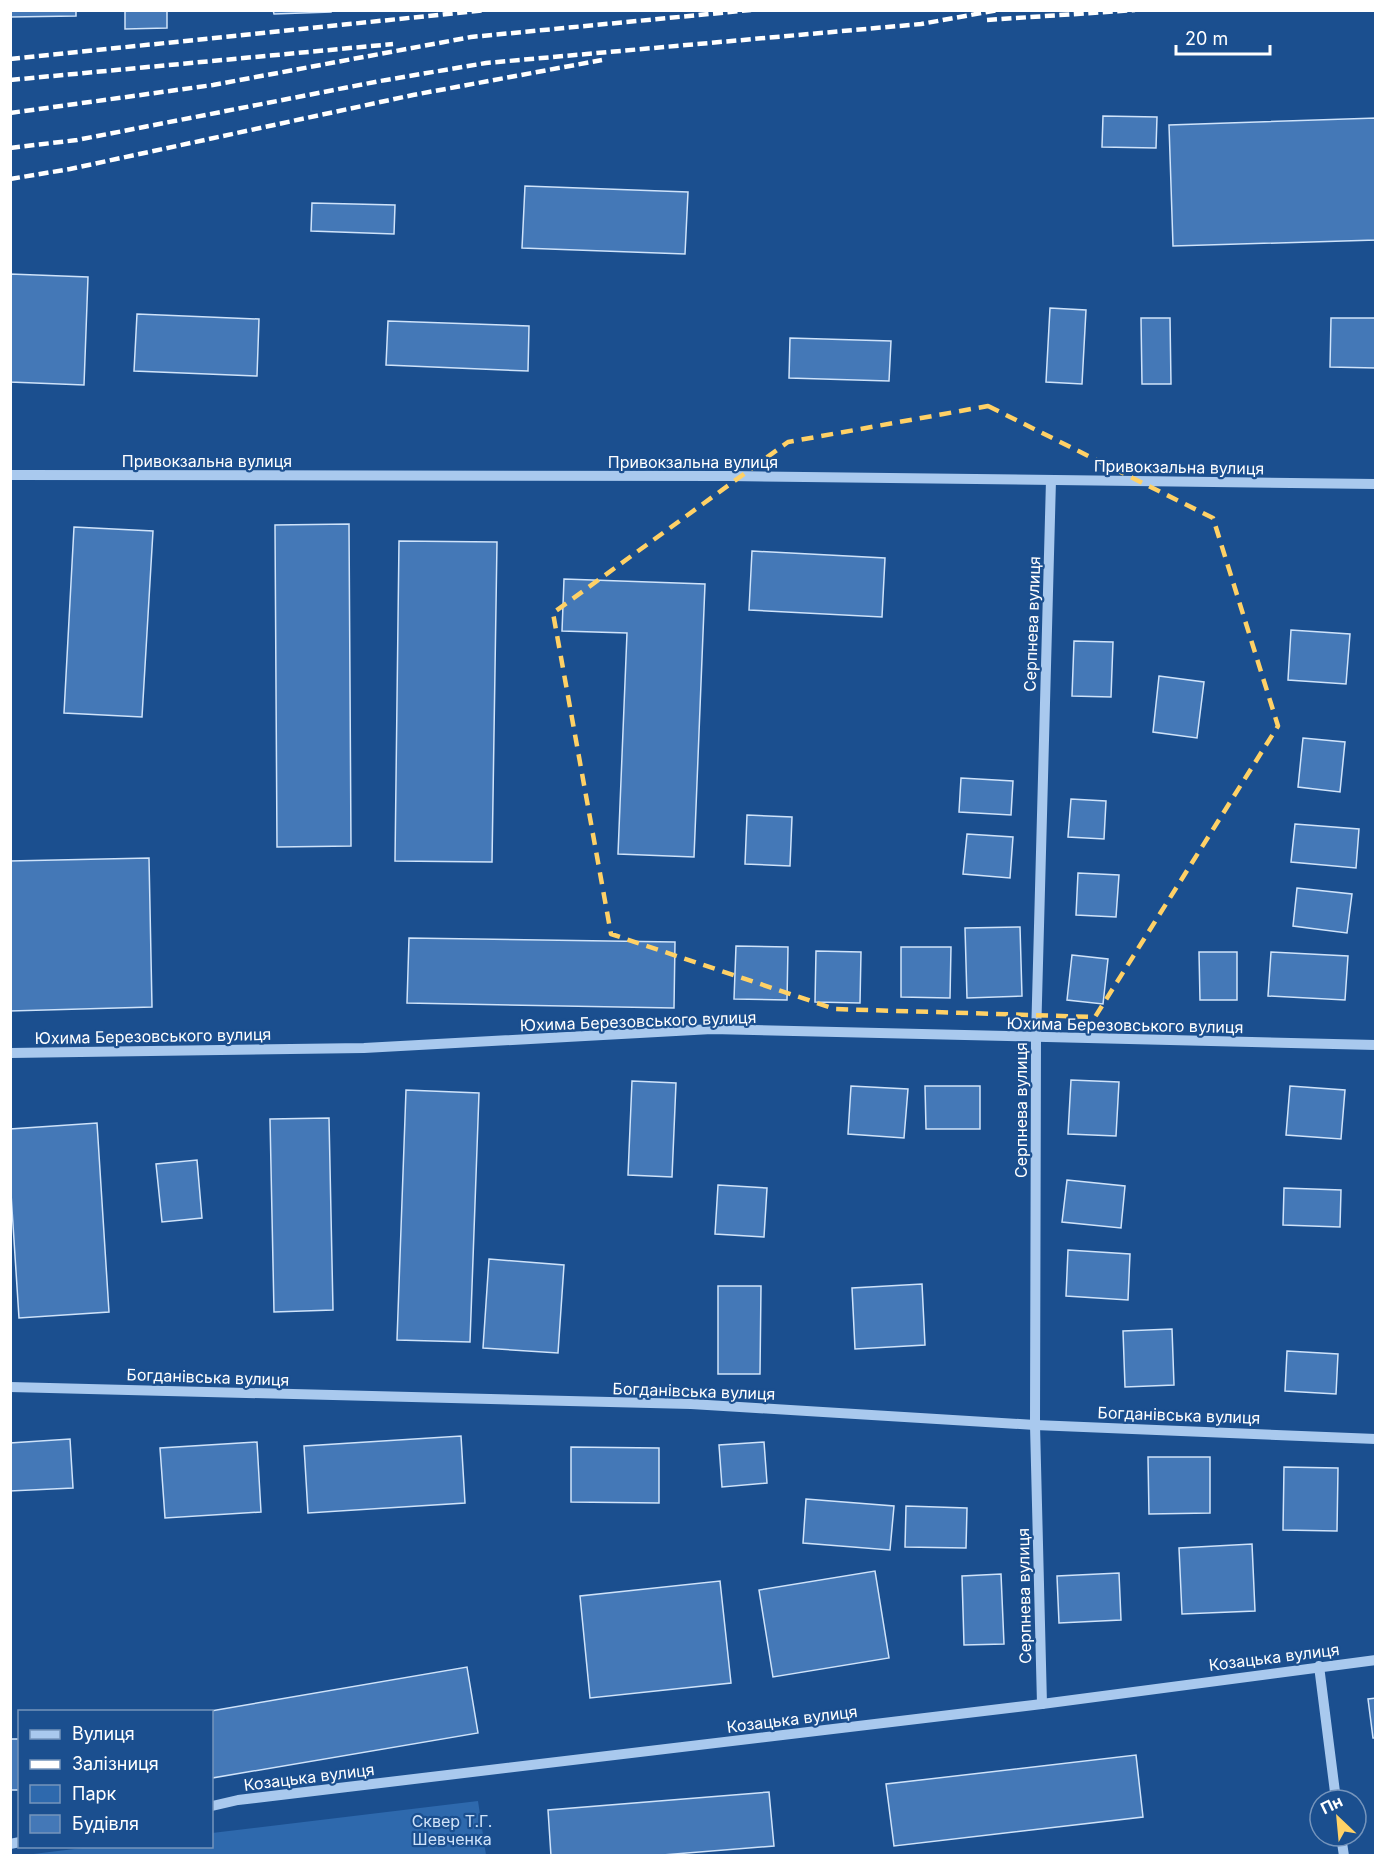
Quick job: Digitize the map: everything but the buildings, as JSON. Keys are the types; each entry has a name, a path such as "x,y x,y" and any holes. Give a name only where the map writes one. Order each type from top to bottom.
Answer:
{"street":[{"name":"Привокзальна вулиця","path":"10,475 729,476 1376,484"},
{"name":"Серпнева вулиця","path":"1042,1704 1035,1425 1036,1038 1051,480"},
{"name":"Юхима Березовського вулиця","path":"10,1053 364,1048 712,1029 1376,1045"},
{"name":"Богданівська вулиця","path":"10,1387 692,1404 1035,1425 1376,1438"},
{"name":"Козацька вулиця","path":"213,1806 250,1799 1042,1704 1376,1660"},
{"path":"1319,1666 1334,1788"}],"highlighted area":[{"path":"988,406 1213,518 1278,726 1095,1017 835,1009 611,934 553,613 788,442"}],"green space":[{"name":"Сквер Т.Г. Шевченка","path":"478,1801 486,1855 25,1855 83,1848 213,1848 213,1833"}],"railway":[{"path":"10,59 486,10"},
{"path":"10,113 213,85 471,37 751,10"},
{"path":"10,148 77,140 380,81 486,63 921,24 998,10"},
{"path":"987,20 1135,10"},
{"path":"10,80 393,44"},
{"path":"10,179 70,169 413,95 602,60"}]}
